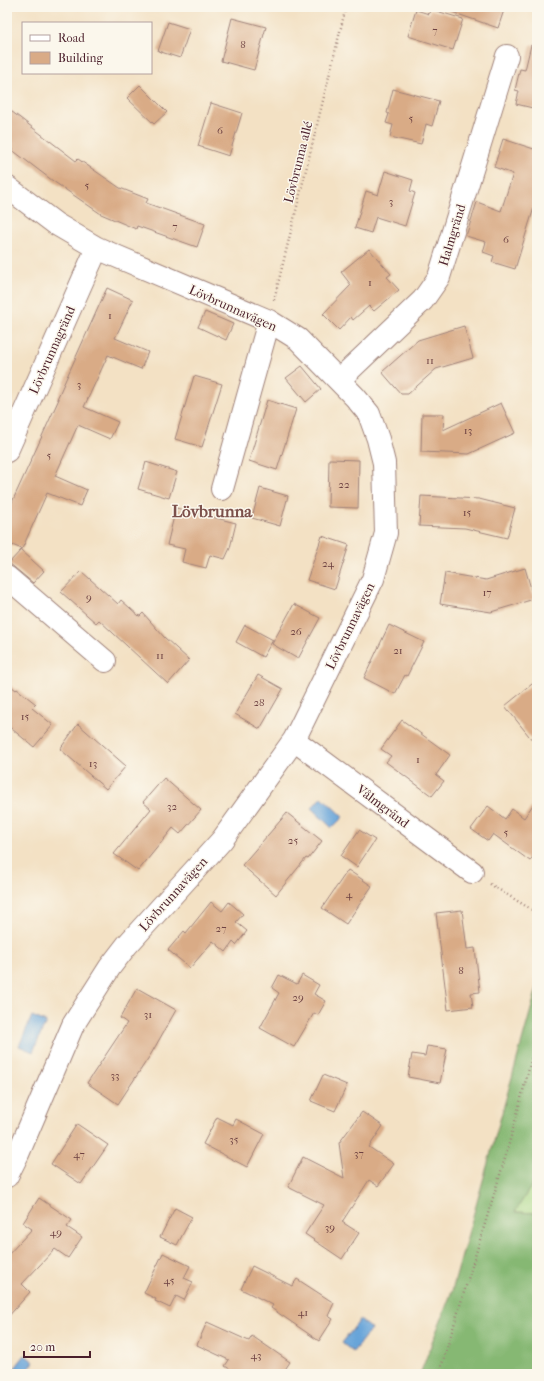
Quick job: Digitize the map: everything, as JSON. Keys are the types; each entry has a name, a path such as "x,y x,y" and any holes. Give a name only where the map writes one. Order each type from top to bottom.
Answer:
{"street":[{"name":"Halmgränd","path":"340,380 423,300 439,277 507,56"},
{"name":"Lövbrunnavägen","path":"7,188 56,224 97,248 269,322 298,339 340,380 369,414 378,439 384,463 386,533 373,579 294,740 222,840 127,945 110,967 73,1025 18,1154 7,1176"},
{"name":"Lövbrunnagränd","path":"7,451 97,248"},
{"path":"222,489 269,322"},
{"path":"7,578 106,661"},
{"name":"Vålmgränd","path":"294,740 472,872"}],"path":[{"name":"Lövbrunna allé","path":"269,322 346,7"},
{"path":"472,872 537,913"},
{"path":"439,1374 506,1155 537,1038"}],"green space":[{"path":"537,988 537,1177 515,1212 537,1213 537,1374 420,1374 452,1291"},
{"path":"537,1177 537,1213 514,1212"}],"water":[{"path":"322,797 343,817 332,828 311,808"},
{"path":"32,1016 46,1022 33,1052 19,1046"},
{"path":"360,1320 371,1329 353,1352 342,1343"},
{"path":"25,1355 34,1362 25,1374 10,1374"}],"building":[{"path":"447,7 505,7 498,28 446,10"},
{"path":"430,9 463,19 453,50 408,36 416,10 429,14"},
{"path":"232,18 266,27 254,70 221,61"},
{"path":"168,22 190,29 180,58 158,51"},
{"path":"531,45 537,46 537,109 516,104 519,91 515,90 520,69 525,70"},
{"path":"140,85 167,112 154,124 127,98"},
{"path":"393,89 439,101 432,126 426,124 421,144 390,137 393,125 386,123"},
{"path":"211,103 242,113 229,156 198,146"},
{"path":"7,108 76,161 78,159 120,188 148,199 146,203 205,224 197,247 137,226 136,229 101,214 53,181 7,146"},
{"path":"503,139 537,150 537,198 515,269 492,262 494,256 483,252 486,242 466,236 477,202 501,211 513,174 494,167"},
{"path":"385,171 413,180 410,191 415,193 405,226 376,217 371,233 355,228 366,191 378,195"},
{"path":"369,249 391,274 387,277 399,290 374,311 369,306 353,320 351,317 339,330 323,314 351,285 341,272"},
{"path":"107,288 133,300 115,338 148,352 141,369 108,355 84,407 118,422 110,439 78,425 55,476 87,490 80,506 47,493 22,549 7,543 7,513 59,399 57,399"},
{"path":"205,312 233,324 226,340 198,327"},
{"path":"464,326 473,358 436,369 408,394 401,394 382,372 418,340"},
{"path":"302,366 321,389 306,402 286,378"},
{"path":"194,376 222,384 202,447 175,439"},
{"path":"267,400 296,409 277,470 249,461"},
{"path":"501,403 515,433 469,454 421,452 422,414 444,414 443,430"},
{"path":"329,459 359,460 358,508 328,507"},
{"path":"146,462 177,472 169,498 138,489"},
{"path":"260,488 288,496 280,526 252,518"},
{"path":"421,496 479,499 515,508 507,538 465,528 419,526"},
{"path":"176,508 236,523 230,548 225,559 210,555 206,568 182,562 185,549 167,545"},
{"path":"322,536 349,545 335,589 307,580"},
{"path":"21,550 44,571 33,583 9,563"},
{"path":"525,568 534,599 491,612 440,604 445,573 486,580"},
{"path":"81,571 118,604 121,600 139,616 143,613 164,637 189,660 168,684 99,620 96,623 61,592"},
{"path":"294,604 320,618 298,659 272,644"},
{"path":"245,625 273,640 263,657 236,642"},
{"path":"389,625 424,642 407,676 405,675 395,694 364,678"},
{"path":"258,675 283,689 260,729 235,714"},
{"path":"537,680 537,746 505,706"},
{"path":"7,683 36,704 32,708 53,725 34,747 7,725"},
{"path":"402,720 450,755 436,775 444,781 432,796 386,762 391,756 381,749"},
{"path":"78,724 126,766 106,789 60,749"},
{"path":"164,778 201,810 180,834 173,828 138,871 114,854 151,809 143,802"},
{"path":"537,799 537,851 530,861 493,834 488,841 471,829 488,806 505,819 512,809 524,818"},
{"path":"287,813 322,841 276,895 242,865"},
{"path":"359,830 375,840 357,867 341,856"},
{"path":"348,870 372,886 346,924 322,908"},
{"path":"211,902 222,911 229,902 243,914 236,922 247,931 236,945 233,942 226,952 213,941 190,968 168,950 184,931 186,933"},
{"path":"462,910 467,949 475,948 480,992 471,993 473,1007 448,1010 436,913"},
{"path":"279,975 297,984 302,975 319,985 314,994 326,1001 318,1015 314,1013 294,1047 260,1028 279,993 272,988"},
{"path":"137,988 176,1010 151,1054 118,1104 87,1083 127,1023 120,1018"},
{"path":"427,1046 447,1049 440,1083 408,1077 412,1054 425,1056"},
{"path":"323,1075 347,1085 335,1111 311,1101"},
{"path":"362,1112 383,1126 369,1147 394,1164 378,1186 369,1180 342,1222 359,1233 342,1259 305,1234 324,1205 288,1187 303,1157 344,1178 339,1143"},
{"path":"217,1117 233,1125 236,1119 264,1134 247,1167 203,1144"},
{"path":"77,1124 108,1145 81,1184 51,1164"},
{"path":"39,1198 72,1220 67,1227 82,1237 68,1258 55,1249 22,1284 30,1292 7,1318 7,1256 32,1229 23,1223"},
{"path":"175,1208 192,1217 177,1245 160,1237"},
{"path":"163,1253 190,1266 184,1278 193,1282 184,1300 176,1296 170,1308 155,1301 156,1299 144,1293"},
{"path":"252,1266 292,1286 297,1279 334,1303 328,1316 333,1319 319,1341 271,1308 273,1305 241,1289"},
{"path":"207,1322 249,1341 252,1336 290,1362 282,1374 238,1374 225,1366 229,1360 197,1345"}],"district":[{"name":"Lövbrunna","path":"212,511"}]}
